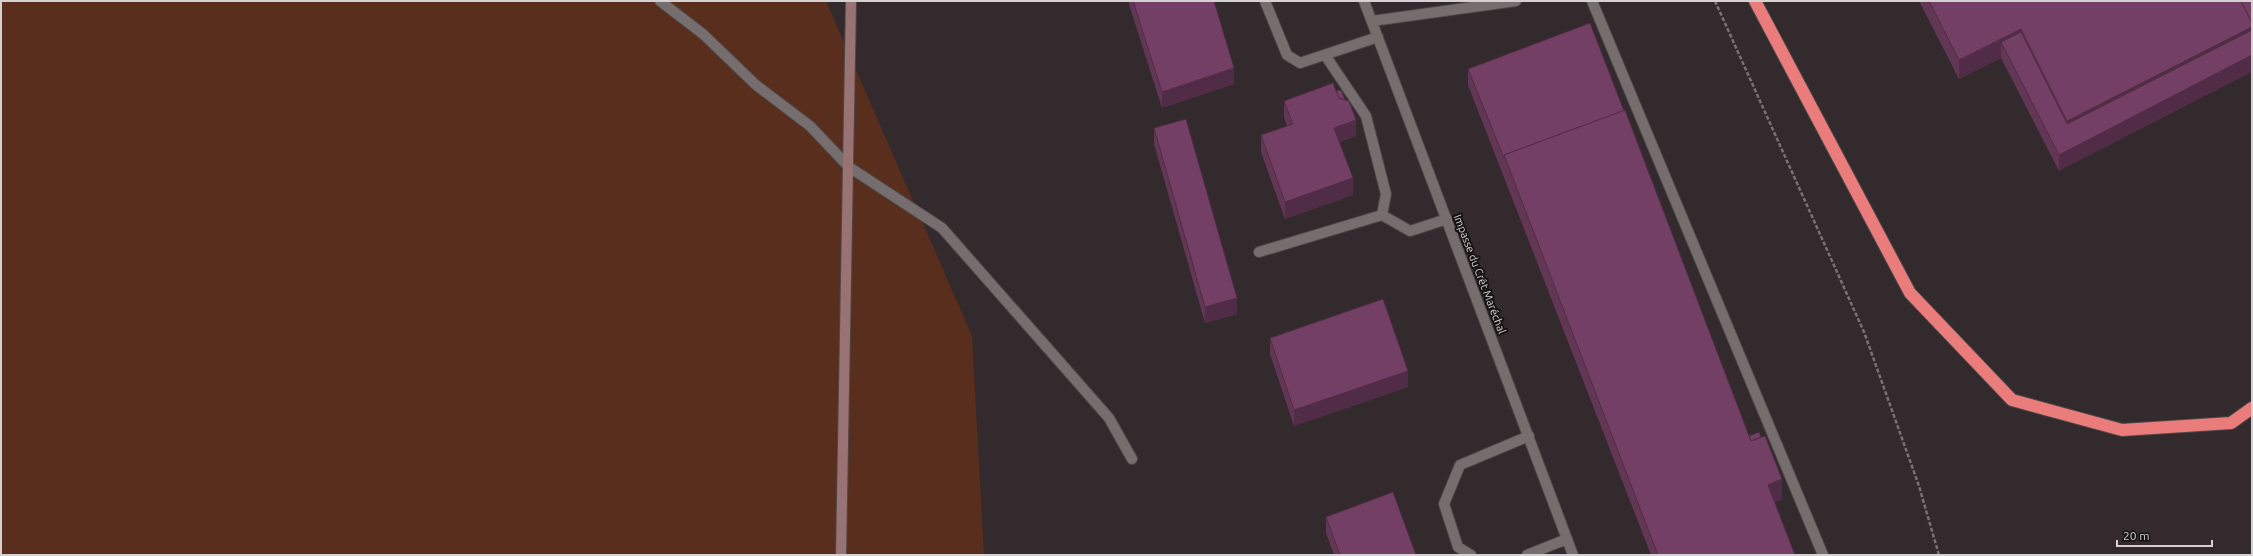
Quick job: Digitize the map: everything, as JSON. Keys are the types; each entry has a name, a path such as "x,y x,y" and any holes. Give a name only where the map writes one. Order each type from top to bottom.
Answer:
{"highway":[{"path":"1755,1 1910,292 2012,400 2122,430 2231,423 2252,408"}],"main road":[{"path":"841,555 851,1"}],"street":[{"path":"660,1 703,34 756,86 810,126 849,167 942,228 1109,418 1132,459"},
{"path":"1265,1 1287,55 1300,63 1378,37"},
{"name":"Impasse du Crêt Maréchal","path":"1364,1 1573,555"},
{"path":"1372,21 1516,1"},
{"path":"1592,1 1823,555"},
{"path":"1325,55 1366,116 1386,194 1382,215"},
{"path":"1259,252 1382,215 1410,231 1447,219"},
{"path":"1471,555 1458,547 1444,504 1460,465 1529,436"},
{"path":"1527,555 1567,539"}],"path":[{"path":"1715,1 1864,332 1919,486 1940,555"}],"shaded area":[{"path":"1,1 826,1 972,336 984,555 1,555"}],"building":[{"path":"1133,1 1214,1 1234,68 1162,92"},
{"path":"1929,1 2241,1 2252,23 2252,27 2067,121 2021,29 1959,60"},
{"path":"2241,1 2252,1 2252,23"},
{"path":"1590,23 1624,111 1504,155 1504,158 1468,69"},
{"path":"2252,30 2252,55 2059,155 2001,42 2021,32 2067,124"},
{"path":"1333,83 1339,98 1349,101 1356,120 1334,128 1353,178 1285,202 1261,135 1293,124 1284,101"},
{"path":"1341,90 1345,100 1339,98 1336,91"},
{"path":"1625,110 1751,441 1765,436 1782,479 1768,485 1795,555 1658,555 1504,155"},
{"path":"1186,119 1237,298 1205,307 1154,128"},
{"path":"1383,299 1408,371 1294,410 1270,338"},
{"path":"1759,432 1761,437 1751,441 1749,436"},
{"path":"1393,492 1416,555 1340,555 1326,517"}]}
